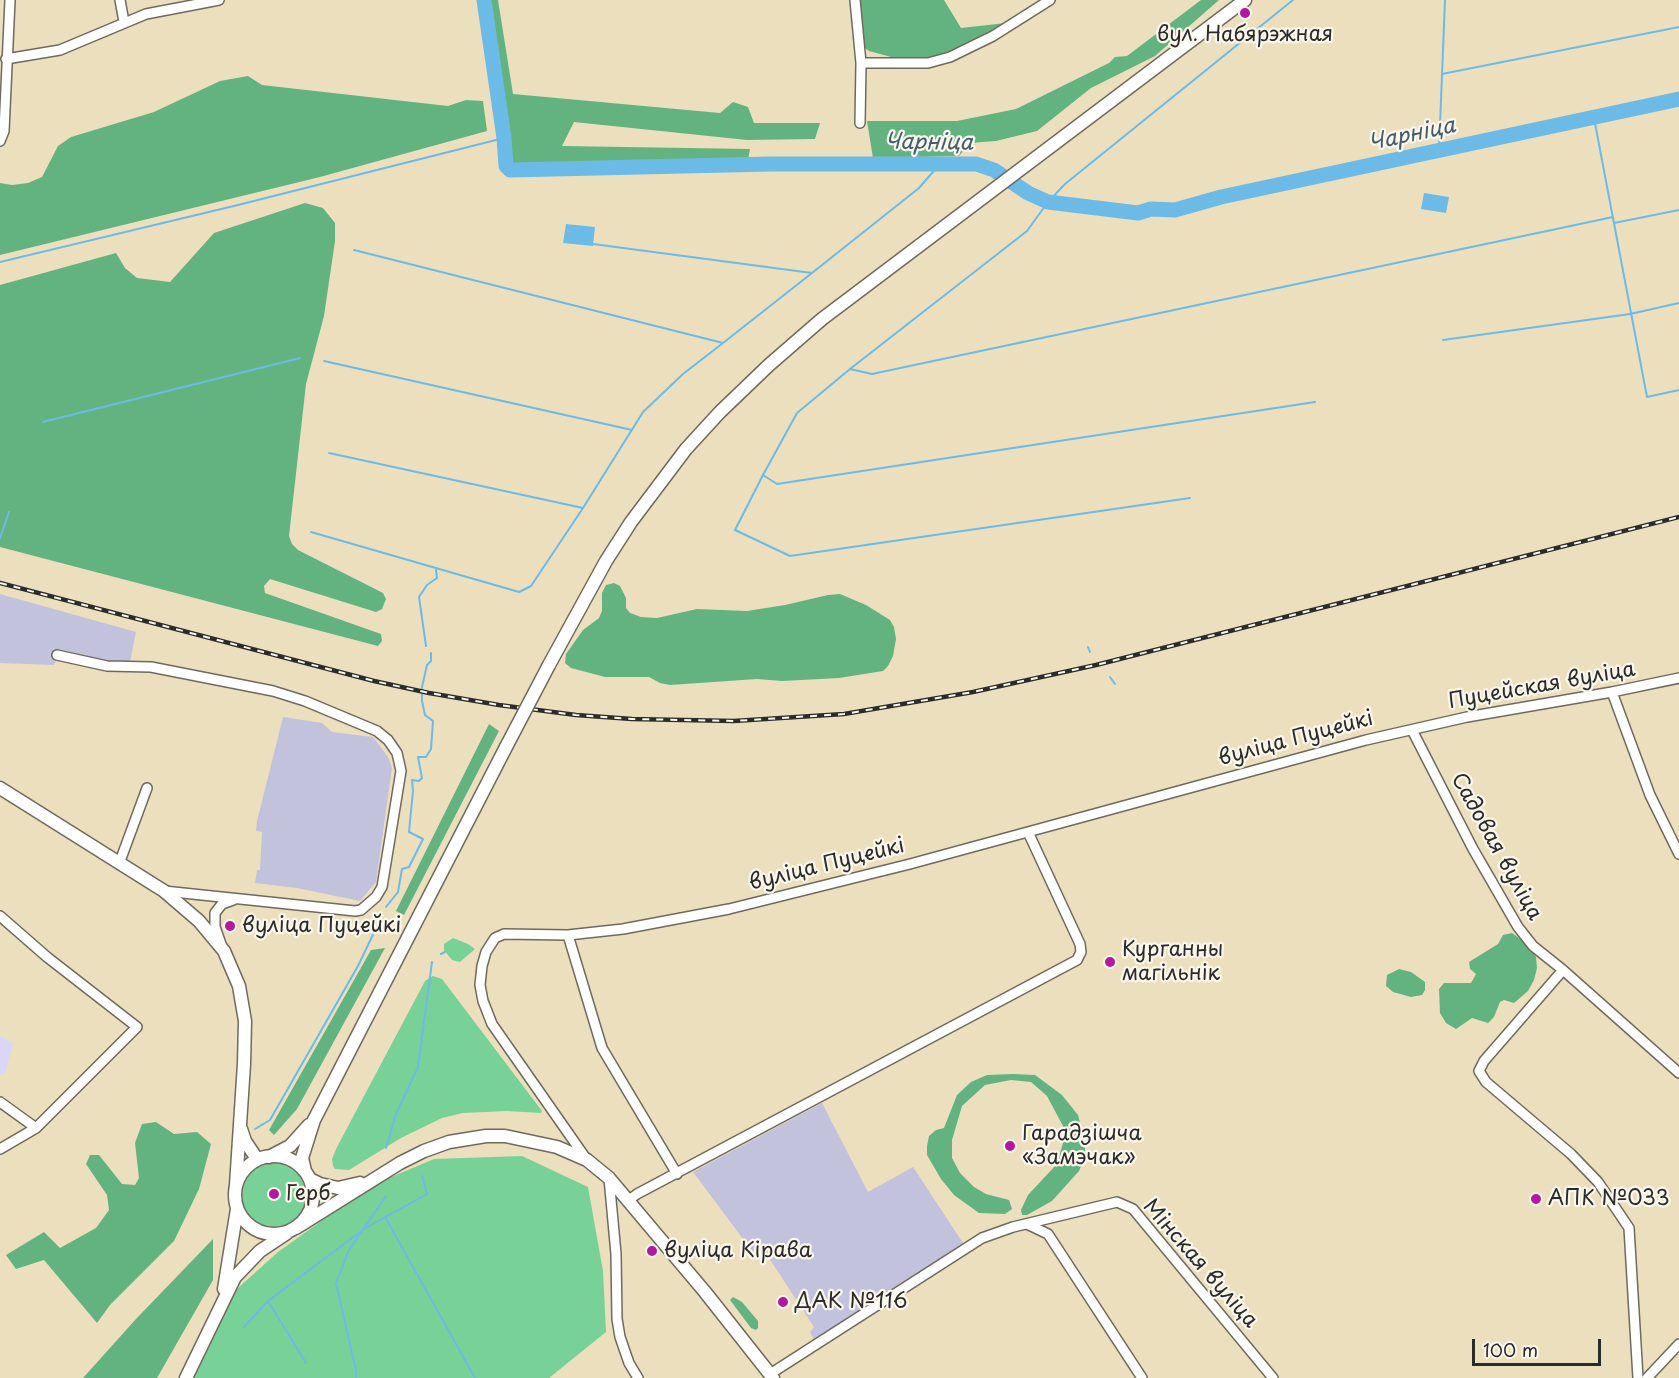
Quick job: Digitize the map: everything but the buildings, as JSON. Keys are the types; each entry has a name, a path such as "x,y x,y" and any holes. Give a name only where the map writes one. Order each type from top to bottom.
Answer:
{"main road":[{"path":"237,1208 249,1225 258,1231 280,1234 293,1229 304,1220 313,1200 302,1158 314,1120 506,747 606,561 631,522 686,449 720,412 769,365 822,319 1245,0"},
{"path":"0,788 164,891 199,921 224,951 232,968 243,1002 245,1041 235,1196 237,1208 221,1302"},
{"path":"236,1185 240,1174 248,1166 290,1146 314,1120"},
{"path":"239,1124 245,1141 263,1158 298,1163 320,1184 338,1188 367,1182"},
{"path":"186,1378 235,1277 260,1251 367,1182 424,1151 464,1138 486,1136 542,1142 567,1150 587,1160 609,1178 772,1376"}],"street":[{"path":"0,141 4,131 10,0"},
{"path":"120,0 124,22"},
{"path":"6,59 60,50 146,14 219,0"},
{"path":"855,0 861,63 860,123"},
{"path":"861,63 928,63 950,57 993,36 1050,0"},
{"path":"57,655 107,666 151,667 273,691 305,701 377,730 397,753 401,771 382,887 376,897 366,906 355,911 164,891"},
{"name":"Пуцейская вуліца","path":"1412,730 1467,717 1612,693 1679,678"},
{"path":"1612,693 1650,795 1679,854"},
{"name":"вуліца Пуцейкі","path":"587,1160 492,1024 483,1001 480,985 486,952 495,938 504,934 568,935 629,928 729,909 910,864 1366,740 1412,730"},
{"name":"Садовая вуліца","path":"1412,730 1473,849 1518,927 1533,946 1679,1073"},
{"path":"119,864 147,788"},
{"path":"629,1200 1077,960 1081,952 1080,944 1028,832"},
{"path":"224,951 215,927 215,914 222,904 235,899"},
{"path":"0,916 137,1027 36,1128 0,1149"},
{"path":"568,935 602,1048 677,1174"},
{"path":"1563,970 1484,1061 1479,1071 1486,1082 1571,1154 1598,1182 1629,1228 1638,1378"},
{"path":"0,1102 36,1128"},
{"path":"609,1178 616,1254 618,1328 625,1351 638,1378"},
{"name":"Мінская вуліца","path":"772,1376 982,1238 1013,1227 1118,1202 1132,1209 1273,1378"},
{"path":"1027,1224 1048,1234 1142,1378"},
{"path":"1647,1378 1679,1344"}],"shaded area":[{"path":"0,594 136,632 130,662 107,661 60,649 54,665 0,663"},
{"path":"283,717 322,723 332,732 373,737 388,757 392,768 376,882 360,901 297,888 255,883 257,870 260,870 262,832 256,831 257,821"},
{"path":"0,1036 13,1043 6,1071 0,1076"},
{"path":"822,1103 868,1192 913,1167 965,1246 814,1340 810,1332 814,1327 769,1258 763,1253 752,1251 693,1172"}],"green space":[{"path":"489,0 498,0 513,94 720,113 733,102 748,107 754,123 820,123 815,139 747,140 574,122 562,146 750,149 748,160 511,164 504,92"},
{"path":"856,0 944,0 961,28 1006,23 947,52 915,63 869,51 862,46"},
{"path":"1201,0 1219,0 1155,56 1091,88 1037,131 996,141 970,143 959,156 873,158 867,121 957,121 1016,109 1109,63 1115,57 1127,56"},
{"path":"248,76 262,85 448,106 466,100 483,101 487,131 320,177 0,255 0,183 12,185 28,183 42,177 58,146 71,137 154,112 220,81"},
{"path":"305,203 323,208 335,223 335,241 324,316 306,384 289,536 292,544 298,550 383,593 386,599 382,609 376,612 270,579 264,586 265,593 381,634 382,641 378,646 0,547 0,285 116,253 125,268 137,278 170,282 214,233"},
{"path":"614,583 620,586 626,598 626,608 630,613 641,617 657,618 697,609 747,611 840,594 866,605 890,620 896,639 893,656 883,671 839,678 782,681 757,679 670,685 649,677 605,677 571,668 565,663 566,654 583,630 599,618 602,611 602,593 606,585"},
{"path":"489,724 499,731 404,915 396,911"},
{"path":"1512,933 1530,946 1536,957 1537,968 1528,991 1514,1003 1504,1000 1500,1002 1494,1017 1488,1023 1472,1018 1456,1029 1446,1023 1440,1013 1439,989 1444,983 1471,983 1476,974 1470,969 1469,962 1498,944 1503,935"},
{"path":"453,938 475,949 460,962 452,960 444,950 444,944"},
{"path":"385,948 297,1109 274,1135 269,1130 371,950"},
{"path":"1399,969 1411,972 1425,982 1422,995 1411,997 1393,992 1386,986 1387,975"},
{"path":"433,976 442,979 542,1111 541,1113 507,1111 463,1113 442,1118 401,1138 349,1170 335,1169 332,1159 337,1147 425,981"},
{"path":"987,1075 1035,1075 1062,1095 1078,1115 1085,1143 1085,1157 1079,1171 1052,1201 1027,1215 1022,1215 1021,1210 1028,1195 1057,1164 1063,1143 1063,1126 1047,1096 1031,1082 1011,1080 985,1085 962,1106 952,1140 952,1158 960,1173 974,1187 986,1194 1009,1200 1012,1209 1005,1214 979,1213 954,1195 941,1179 927,1155 929,1136 936,1130 944,1128 957,1095 971,1082"},
{"path":"156,1122 174,1134 197,1132 211,1144 199,1189 174,1241 110,1305 97,1323 44,1260 16,1269 6,1255 44,1232 60,1248 96,1228 109,1210 107,1195 86,1164 90,1155 99,1155 122,1184 135,1185 139,1178 135,1143 142,1124"},
{"path":"522,1156 588,1187 603,1271 606,1332 549,1378 191,1378 228,1297 278,1252 370,1186 434,1159"},
{"path":"274,1163 286,1165 297,1172 304,1183 306,1195 304,1207 297,1218 286,1225 274,1227 262,1225 251,1218 244,1207 242,1195 244,1183 251,1172 262,1165"},
{"path":"213,1239 213,1280 157,1378 83,1378 136,1319"},
{"path":"733,1297 742,1302 758,1321 756,1330 751,1328 730,1300"}],"water":[{"path":"1424,193 1449,197 1446,213 1421,209"},
{"path":"566,224 595,227 593,246 563,243"}],"waterway":[{"name":"Чарніца","path":"484,0 506,166 510,170 771,164 976,164 994,170 1028,193 1048,202 1138,213 1151,209 1175,210 1221,197 1679,99"},
{"path":"1190,498 790,556 735,530 797,413 1027,231 1048,202 1065,184 1293,0"},
{"path":"1439,150 1445,0"},
{"path":"1442,74 1679,27"},
{"path":"1594,118 1647,397 1679,390"},
{"path":"0,262 504,138"},
{"path":"593,244 812,273 919,188 939,165"},
{"path":"1614,223 1679,210"},
{"path":"850,369 872,374 1613,217"},
{"path":"354,250 723,343 812,273"},
{"path":"1443,340 1630,314 1679,303"},
{"path":"311,532 519,592 531,586 643,412 683,374 723,343"},
{"path":"43,422 300,358"},
{"path":"324,361 632,430"},
{"path":"763,475 777,484 1315,402"},
{"path":"329,453 583,508"},
{"path":"0,538 9,512"},
{"path":"426,646 419,597 427,585 437,578 436,570"},
{"path":"1088,647 1090,652"},
{"path":"386,907 398,892 402,869 409,867 423,839 409,832 412,780 419,781 422,778 418,757 426,757 431,749 433,721 425,715 422,701 422,687 427,665 431,661 431,653"},
{"path":"1110,677 1115,684"},
{"path":"255,1129 270,1120 358,966 380,920"},
{"path":"441,954 445,952"},
{"path":"386,1148 396,1114 418,1067 432,962"},
{"path":"268,1301 364,1229 427,1194 422,1176"},
{"path":"356,1378 336,1283 349,1250 386,1196"},
{"path":"385,1217 475,1378"},
{"path":"244,1327 268,1301 306,1363"}],"railway":[{"path":"0,583 374,681 429,693 576,715 632,719 734,721 844,714 973,692 1096,665 1679,517"}],"place":[{"name":"вул. Набярэжная","path":"1245,13"},
{"name":"вуліца Пуцейкі","path":"230,926"},
{"name":"Курганны магільнік","path":"1110,962"},
{"name":"Гарадзішча «Замэчак»","path":"1010,1146"},
{"name":"Герб","path":"274,1194"},
{"name":"АПК №033","path":"1536,1199"},
{"name":"вуліца Кірава","path":"652,1251"},
{"name":"ДАК №116","path":"783,1302"}]}
